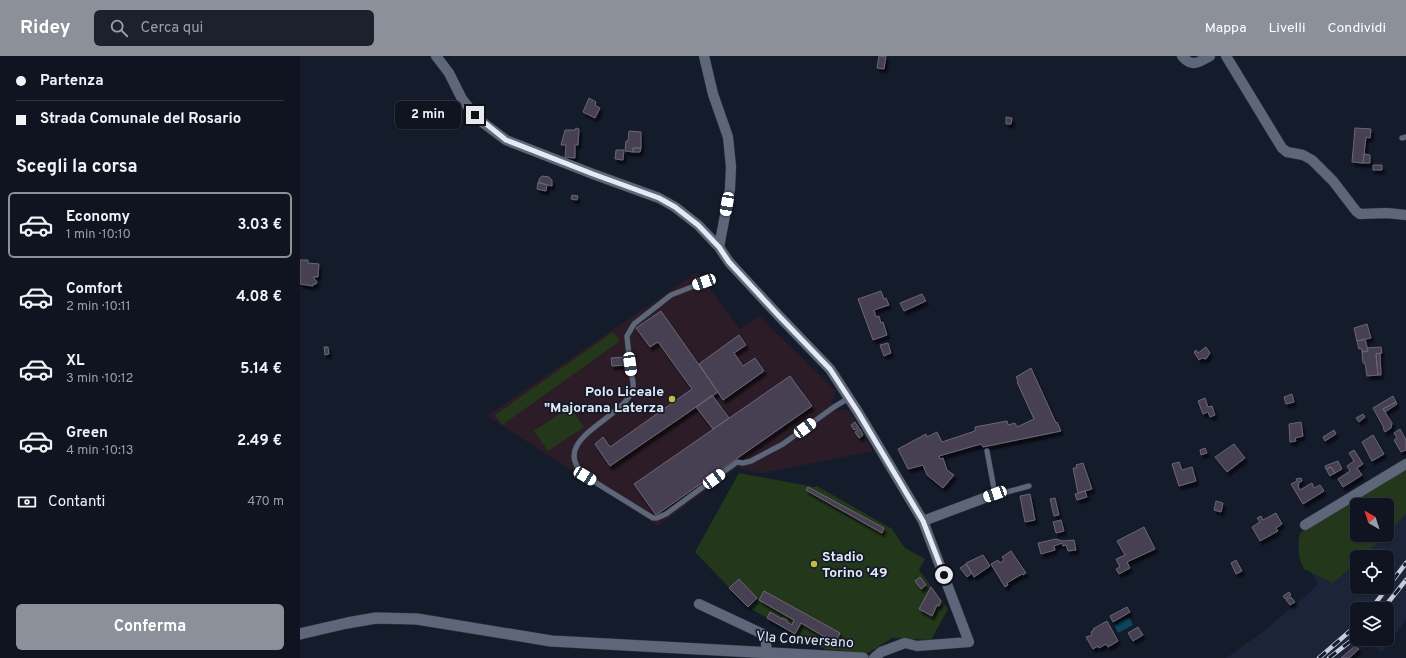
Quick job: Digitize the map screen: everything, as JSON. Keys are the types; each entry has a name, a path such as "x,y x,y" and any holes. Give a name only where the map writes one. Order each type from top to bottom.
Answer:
{"main road":[{"name":"VIa Conversano","path":"300,634 376,618 417,619 551,641 863,658"}],"street":[{"path":"436,56 449,73 462,98 470,109 482,122 506,140 659,198 675,207 698,225 719,247 729,262 830,369 923,521 970,642 917,646 905,643 881,652 874,658"},
{"path":"704,56 713,94 728,137 731,167 730,189 719,247"},
{"path":"1182,56 1189,63 1196,63 1210,56"},
{"path":"1226,56 1282,148 1287,152 1312,160 1333,181 1360,214 1387,213 1406,215"},
{"path":"1305,524 1406,464"},
{"path":"923,521 995,494"},
{"path":"700,604 765,635 767,652"}],"lane":[{"path":"712,279 671,294 634,324 629,330 627,336 633,388 628,399 582,439 574,449 574,459 577,469 585,476 653,518 657,518 666,514 737,462 743,463 751,461 783,444 849,398"},
{"path":"987,451 995,494 1029,486"}],"shaded area":[{"name":"Polo Liceale \"Majorana Laterza","path":"697,272 740,329 759,316 836,391 834,398 831,401 838,411 845,409 849,411 873,451 763,473 737,468 658,526 487,416"},
{"path":"1406,467 1406,620 1394,636 1394,602 1350,602 1350,646 1355,646 1342,658 1226,658 1261,633 1318,584 1300,554 1302,529 1350,500 1350,542 1394,542 1394,498 1354,498"},
{"path":"1129,617 1133,625 1118,633 1114,625"},
{"path":"1358,646 1366,646 1362,649"},
{"path":"1372,646 1386,646 1382,652"}],"green space":[{"path":"613,332 620,341 502,425 495,415"},
{"path":"570,407 584,427 548,451 534,431"},
{"path":"1406,467 1406,513 1394,526 1394,498 1356,498"},
{"name":"Stadio Torino '49","path":"739,473 814,487 817,486 892,529 905,548 925,559 919,570 948,609 931,640 892,638 868,653 824,649 749,608 695,552"},
{"path":"1350,502 1350,542 1378,542 1370,550 1350,550 1350,568 1333,583 1304,569 1300,560 1299,551 1300,533"}],"building":[{"path":"879,56 886,56 884,69 877,68"},
{"path":"589,98 596,102 595,105 600,108 595,118 583,112"},
{"path":"1006,117 1012,118 1011,124 1006,124"},
{"path":"576,128 579,129 578,145 575,145 575,158 565,157 566,145 561,145 565,130 575,130"},
{"path":"1355,128 1371,129 1370,138 1366,137 1363,163 1352,162"},
{"path":"629,131 641,132 641,148 633,148 633,152 625,151"},
{"path":"633,148 641,148 640,152 633,152"},
{"path":"616,150 624,150 623,160 615,159"},
{"path":"1364,154 1370,155 1370,163 1363,163"},
{"path":"1373,165 1382,165 1382,170 1373,170"},
{"path":"542,176 549,177 552,180 552,186 539,183 539,179"},
{"path":"538,182 547,185 546,191 537,189"},
{"path":"572,195 578,196 577,200 571,199"},
{"path":"300,260 308,260 308,263 319,264 318,277 313,277 317,282 316,284 313,284 313,286 300,284"},
{"path":"881,291 884,299 886,298 889,305 874,310 876,317 879,316 881,323 883,322 887,335 873,340 858,299"},
{"path":"922,294 926,301 904,311 900,303"},
{"path":"661,311 718,392 610,466 595,444 603,437 610,447 692,389 658,342 650,347 636,328"},
{"path":"1367,324 1371,338 1357,341 1354,328"},
{"path":"739,335 746,345 734,353 743,366 755,358 764,371 723,400 699,364"},
{"path":"1365,339 1368,351 1362,352 1362,349 1359,349 1357,341"},
{"path":"888,343 891,353 884,356 880,345"},
{"path":"324,347 328,347 329,354 325,355"},
{"path":"1206,347 1210,353 1206,359 1202,358 1199,360 1194,352 1196,350 1198,353"},
{"path":"1381,347 1382,353 1376,354 1378,375 1367,376 1365,363 1363,363 1362,352 1368,351 1367,348"},
{"path":"1380,353 1381,375 1378,375 1376,354"},
{"path":"625,357 626,365 612,366 611,358"},
{"path":"1031,368 1061,431 983,447 981,444 939,456 940,459 943,458 947,470 954,475 943,488 927,475 923,465 908,469 898,449 926,434 927,437 937,432 942,442 975,431 975,427 1007,421 1008,425 1015,423 1017,427 1034,419 1016,377"},
{"path":"790,376 812,406 656,515 634,484"},
{"path":"1292,394 1294,402 1286,404 1284,397"},
{"path":"712,395 729,418 713,429 696,407"},
{"path":"1393,396 1396,402 1383,409 1392,423 1391,428 1385,432 1373,408"},
{"path":"1205,398 1208,407 1212,406 1215,415 1210,417 1208,412 1203,414 1198,401"},
{"path":"1396,402 1397,404 1385,412 1383,409"},
{"path":"1363,414 1365,417 1359,422 1356,418"},
{"path":"855,422 859,428 854,430 851,425"},
{"path":"1301,422 1303,436 1295,438 1296,441 1290,442 1289,424"},
{"path":"860,429 863,435 859,438 855,432"},
{"path":"1400,429 1406,440 1406,450 1401,452 1394,440 1397,438 1394,433"},
{"path":"1334,430 1336,434 1325,441 1323,437"},
{"path":"1373,435 1384,454 1372,461 1362,442"},
{"path":"1234,444 1245,458 1227,472 1215,457"},
{"path":"1205,448 1207,453 1201,455 1200,450"},
{"path":"1354,450 1363,464 1357,468 1362,475 1343,487 1338,479 1350,471 1347,466 1354,461 1349,453"},
{"path":"1338,461 1342,469 1335,473 1331,467 1326,469 1325,466"},
{"path":"1179,462 1182,470 1192,467 1196,481 1179,486 1172,464"},
{"path":"1083,463 1092,489 1078,493 1073,468 1077,468 1076,465"},
{"path":"1331,467 1335,473 1330,476 1326,469"},
{"path":"1301,478 1302,481 1298,483 1300,490 1312,483 1314,488 1320,485 1324,491 1303,504 1291,484 1297,481 1296,479"},
{"path":"808,487 884,528 882,533 806,490"},
{"path":"1085,491 1087,497 1077,500 1075,494"},
{"path":"1030,494 1035,520 1025,522 1020,496"},
{"path":"1055,498 1059,515 1054,516 1050,499"},
{"path":"1216,501 1223,503 1221,512 1214,510"},
{"path":"1276,513 1282,524 1276,528 1278,531 1260,541 1252,527 1260,522 1257,518 1261,516 1263,520"},
{"path":"1061,520 1064,531 1056,533 1053,522"},
{"path":"1144,527 1155,549 1127,562 1130,568 1119,574 1116,569 1120,567 1116,559 1125,555 1117,541"},
{"path":"1056,539 1062,541 1074,540 1076,550 1068,551 1066,545 1063,546 1062,543 1054,546 1055,550 1041,554 1038,543"},
{"path":"1011,551 1026,573 1007,583 1008,585 1005,587 991,564 998,560 1000,563 1004,560 1002,557"},
{"path":"983,555 990,566 974,577 966,563"},
{"path":"1236,560 1242,571 1236,574 1231,563"},
{"path":"966,564 972,573 967,577 960,568"},
{"path":"920,577 926,585 921,589 915,581"},
{"path":"739,579 757,598 748,607 729,588"},
{"path":"931,587 941,601 939,606 937,605 932,616 919,609"},
{"path":"764,591 840,633 835,643 801,623 795,634 767,618 770,612 782,619 787,620 787,622 792,625 794,620 759,600"},
{"path":"1289,592 1291,595 1285,599 1283,596"},
{"path":"1291,597 1295,602 1290,605 1286,600"},
{"path":"1127,607 1130,612 1113,622 1110,616"},
{"path":"1107,621 1118,641 1108,647 1106,644 1099,648 1098,646 1093,649 1086,637 1092,635 1091,632 1094,630 1093,629"},
{"path":"1138,627 1143,635 1133,641 1128,633"},
{"path":"1355,646 1359,649 1349,658 1341,658"}],"railway":[{"path":"1376,602 1406,563"},
{"path":"1389,602 1406,580"},
{"path":"1319,658 1350,631"},
{"path":"1329,658 1350,642"}],"place":[{"name":"Polo Liceale \"Majorana Laterza","path":"672,399"},
{"name":"Stadio Torino '49","path":"814,564"}],"route":[{"path":"475,115 506,140 659,198 675,207 698,225 719,247 729,262 830,369 858,412 923,521 944,575"}]}
